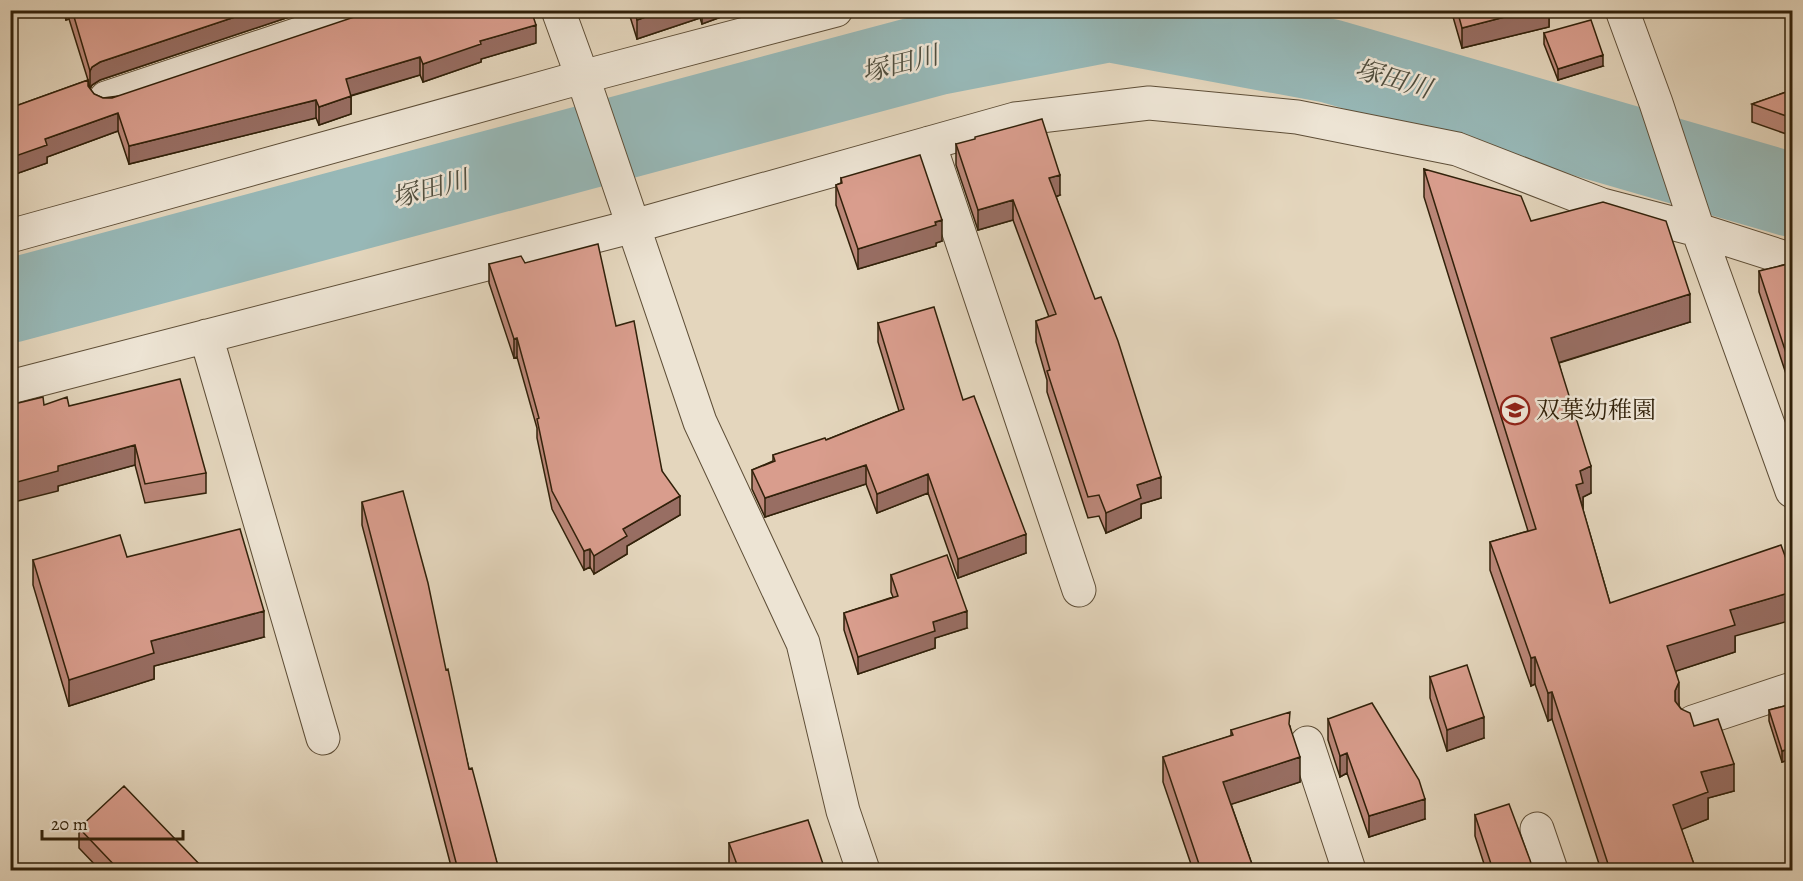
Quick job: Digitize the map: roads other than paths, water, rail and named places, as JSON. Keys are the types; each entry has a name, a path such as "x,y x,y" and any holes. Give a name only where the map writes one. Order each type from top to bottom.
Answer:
{"street":[{"path":"106,99 371,10"},
{"path":"558,10 631,216 700,422 803,643 843,811 863,870"},
{"path":"10,236 584,82 836,10"},
{"path":"1623,10 1693,215 1792,491"},
{"path":"10,387 206,336 631,216 929,143 1015,119 1149,103 1297,117 1457,149 1602,205 1693,215 1792,260"},
{"path":"929,143 1079,590"},
{"path":"206,336 322,738"},
{"path":"1693,722 1792,688"},
{"path":"1307,743 1348,870"},
{"path":"1537,829 1551,870"}],"waterway":[{"path":"1109,20 1141,10"},
{"name":"塚田川","path":"10,301 938,53 1109,20 1330,61 1792,195"}],"place":[{"name":"双葉幼稚園","path":"1515,410"}]}
